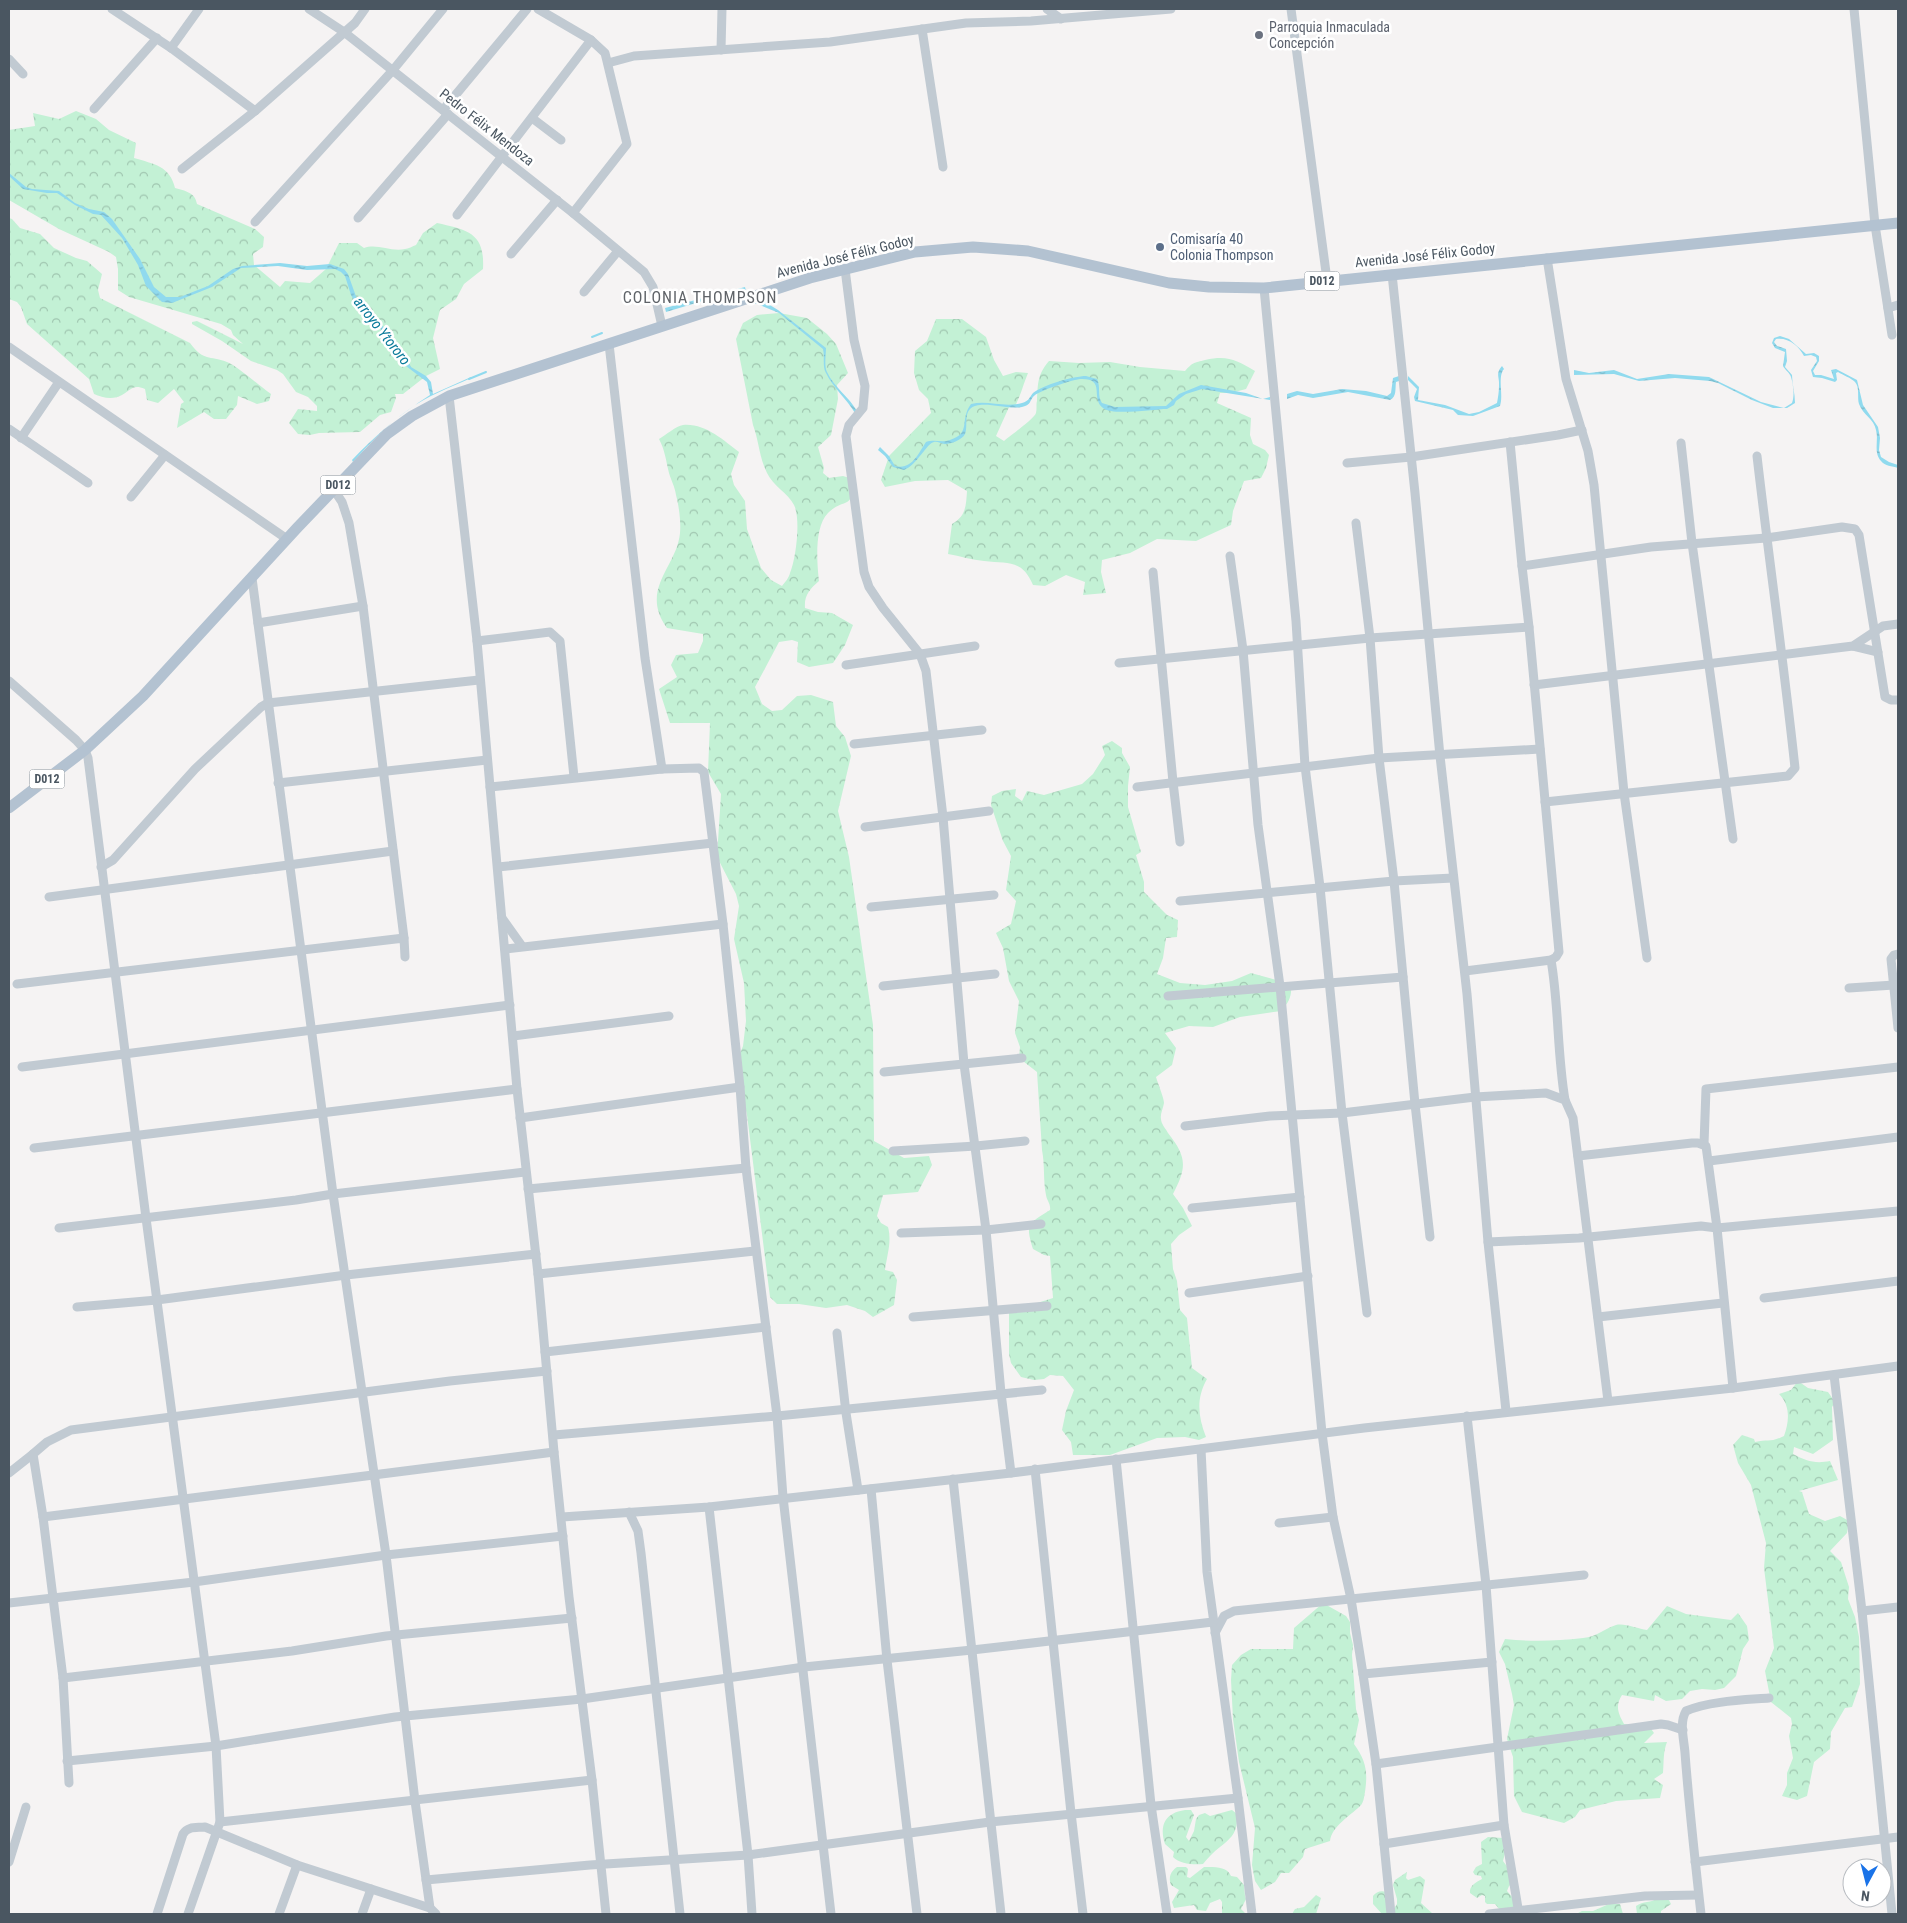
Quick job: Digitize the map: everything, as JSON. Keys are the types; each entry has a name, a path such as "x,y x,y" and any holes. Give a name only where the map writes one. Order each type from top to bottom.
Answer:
{"main road":[{"name":"Avenida José Félix Godoy","path":"662,326 810,278 845,269 915,252 973,247 1028,251 1169,283 1209,287 1264,288 1898,222"},
{"name":"D012","path":"9,808 84,750 143,696 287,539 387,434 412,416 449,396 662,326"}],"street":[{"path":"171,48 199,9"},
{"name":"Pedro Félix Mendoza","path":"309,9 344,32 393,70 557,200 644,272 653,287 662,326"},
{"path":"182,169 255,111 355,23 366,9"},
{"path":"255,222 393,70 443,9"},
{"path":"358,218 446,112 527,9"},
{"path":"538,9 591,40 605,53 627,144 573,213"},
{"path":"720,50 722,9"},
{"path":"1046,9 1061,18"},
{"path":"608,63 634,56 830,42 966,23 1061,18 1170,9"},
{"path":"1291,9 1327,280"},
{"path":"1854,9 1875,225 1892,335"},
{"path":"117,10 158,38 255,111"},
{"path":"922,29 943,168"},
{"path":"94,109 158,38"},
{"path":"457,215 591,40"},
{"path":"9,59 23,74"},
{"path":"532,118 561,140"},
{"path":"511,254 557,200"},
{"path":"584,292 618,251"},
{"path":"1547,258 1566,379 1588,450 1594,485 1624,793 1647,958"},
{"path":"845,269 854,340 865,386 862,408 849,425 846,436 864,572 869,587 882,608 920,654 926,671 943,817 964,1064 986,1230 992,1311 1011,1473"},
{"path":"1392,274 1440,756 1465,971 1488,1242 1506,1412"},
{"path":"1264,288 1298,645 1305,766 1320,887 1342,1113 1368,1313"},
{"path":"1888,308 1898,305"},
{"path":"609,344 646,658 662,769"},
{"path":"9,347 287,539"},
{"path":"21,438 59,382"},
{"path":"449,396 477,641 479,680 513,1036 516,1088 536,1254 546,1371 554,1435 554,1452 606,1914"},
{"path":"9,429 88,483"},
{"path":"1347,463 1411,457 1558,436 1582,430"},
{"path":"1465,971 1551,960 1559,952 1510,442"},
{"path":"1682,443 1692,543 1733,838"},
{"path":"131,496 165,455"},
{"path":"1545,802 1788,776 1795,768 1783,655 1766,538 1757,456"},
{"path":"334,490 342,502 349,523 363,606 405,957"},
{"path":"1356,523 1370,638 1379,758 1394,881 1415,1104 1430,1236"},
{"path":"1522,566 1651,547 1766,538 1842,527 1855,529 1859,535 1885,697 1891,700 1898,700"},
{"path":"1230,556 1243,650 1253,773 1266,894 1280,986 1322,1433 1333,1517 1351,1599 1376,1764 1391,1914"},
{"path":"1153,572 1180,842"},
{"path":"252,578 288,864 302,949 333,1194 386,1555 415,1801 426,1880 433,1911"},
{"path":"258,623 363,606"},
{"path":"1853,646 1874,630 1883,626 1898,624"},
{"path":"1119,663 1370,638 1529,627"},
{"path":"477,641 550,632 560,641 574,777"},
{"path":"846,665 975,646"},
{"path":"1534,684 1614,676 1853,646 1878,652"},
{"path":"101,867 118,855 195,769 261,707 268,703 479,680"},
{"path":"9,681 84,750 89,767 216,1746 220,1822 188,1914"},
{"path":"854,744 982,730"},
{"path":"1137,786 1379,758 1540,749"},
{"path":"278,783 487,760"},
{"path":"490,787 662,769 692,768 702,769 704,772 723,924 740,1087 746,1168 777,1416 782,1497 804,1667 831,1914"},
{"path":"865,827 988,811"},
{"path":"498,867 712,843"},
{"path":"49,898 393,851"},
{"path":"1180,901 1266,894 1320,887 1453,878"},
{"path":"871,907 994,895"},
{"path":"501,918 522,946"},
{"path":"505,949 723,924"},
{"path":"17,984 404,938"},
{"path":"1898,954 1894,955 1891,959 1898,1028"},
{"path":"1551,960 1556,999 1560,1062 1565,1100 1573,1118 1608,1401"},
{"path":"882,986 995,974"},
{"path":"1168,996 1403,977"},
{"path":"1849,988 1894,985"},
{"path":"22,1067 510,1005"},
{"path":"513,1036 669,1016"},
{"path":"884,1072 1022,1058"},
{"path":"1733,1388 1708,1149 1704,1144 1706,1089 1898,1067"},
{"path":"520,1118 740,1087"},
{"path":"34,1148 516,1088"},
{"path":"1185,1126 1270,1116 1342,1113 1476,1097 1546,1093 1565,1100"},
{"path":"1709,1161 1898,1137"},
{"path":"893,1150 976,1146 1025,1140"},
{"path":"1578,1156 1692,1143 1704,1144"},
{"path":"528,1189 746,1168"},
{"path":"59,1228 525,1172"},
{"path":"1192,1208 1300,1197"},
{"path":"1488,1242 1588,1236 1701,1226 1717,1228 1898,1211"},
{"path":"901,1233 986,1230 1041,1224"},
{"path":"538,1274 756,1251"},
{"path":"77,1307 157,1300 346,1275 536,1254"},
{"path":"1189,1293 1308,1276"},
{"path":"1764,1298 1898,1281"},
{"path":"1598,1317 1723,1303"},
{"path":"913,1317 1048,1306"},
{"path":"545,1352 766,1327"},
{"path":"837,1333 858,1490"},
{"path":"562,1517 709,1506 871,1489 1467,1416 1733,1388 1898,1366"},
{"path":"9,1473 47,1442 71,1430 362,1392 546,1371"},
{"path":"1834,1375 1862,1611 1892,1914"},
{"path":"554,1435 777,1416 1042,1390"},
{"path":"1467,1416 1486,1585 1504,1824 1519,1913"},
{"path":"1201,1449 1207,1572 1252,1914"},
{"path":"43,1517 554,1452"},
{"path":"33,1454 43,1517 63,1678 69,1783"},
{"path":"1116,1459 1151,1805 1167,1914"},
{"path":"1035,1469 1083,1914"},
{"path":"952,1479 1001,1914"},
{"path":"871,1489 887,1660 917,1914"},
{"path":"709,1506 748,1855 752,1914"},
{"path":"645,1511 639,1522 638,1531 680,1914"},
{"path":"629,1512 638,1531"},
{"path":"1279,1523 1333,1517"},
{"path":"9,1603 194,1582 386,1555 563,1536"},
{"path":"1215,1633 1219,1622 1224,1616 1234,1611 1584,1575"},
{"path":"1862,1611 1898,1606"},
{"path":"63,1678 395,1635 572,1618"},
{"path":"67,1761 216,1746 406,1716 582,1699 804,1667 887,1660 1213,1622"},
{"path":"1363,1674 1492,1662"},
{"path":"1700,1914 1682,1730 1684,1714 1689,1709 1743,1700 1769,1698"},
{"path":"1376,1764 1661,1724 1682,1730"},
{"path":"220,1822 592,1780"},
{"path":"426,1880 601,1864 748,1855 990,1822 1238,1798"},
{"path":"9,1862 26,1806"},
{"path":"1384,1844 1504,1824"},
{"path":"156,1914 186,1830 205,1827 296,1865 433,1911"},
{"path":"1695,1862 1898,1837"},
{"path":"278,1914 296,1865"},
{"path":"362,1914 371,1889"},
{"path":"1489,1914 1519,1913 1645,1896 1698,1895"}],"green space":[{"path":"76,111 96,119 109,130 136,143 134,158 154,164 165,170 173,181 175,188 192,194 197,204 255,229 264,237 263,247 253,254 254,265 280,287 285,281 310,283 326,269 339,243 357,243 364,248 374,246 399,250 406,249 416,245 423,233 437,223 458,228 472,235 481,248 483,269 464,284 456,299 440,310 433,338 440,369 426,376 403,394 395,394 396,398 391,412 380,415 360,432 298,434 289,423 298,409 317,411 317,406 308,397 296,392 283,374 251,361 222,341 192,324 192,322 197,321 243,344 233,335 231,330 221,324 129,297 118,290 116,257 59,229 9,200 9,130 35,126 33,113 59,119"},
{"path":"9,218 20,228 40,234 54,248 87,261 102,274 98,290 100,298 190,343 203,356 231,364 271,394 269,401 257,404 238,396 237,405 226,419 214,419 204,412 177,428 181,404 184,402 174,389 158,403 147,400 145,389 138,387 115,398 94,394 89,379 27,324 21,307 17,302 9,299"},
{"path":"779,313 807,318 827,334 836,344 848,373 837,385 838,399 831,435 818,447 824,468 823,473 829,478 843,476 856,480 852,496 849,500 828,513 820,527 818,536 819,581 808,593 805,608 818,612 832,613 853,625 845,645 833,663 809,667 797,662 798,642 792,640 779,642 755,687 762,704 772,711 782,710 797,696 811,695 833,702 836,726 845,737 851,756 838,811 849,857 873,1025 874,1141 904,1158 929,1156 932,1165 918,1192 883,1195 877,1216 881,1223 888,1227 889,1233 885,1270 893,1272 897,1280 894,1305 873,1317 865,1311 847,1305 826,1308 799,1304 777,1304 770,1297 747,1115 736,1064 743,1046 746,1021 744,983 734,939 739,906 736,894 717,857 721,794 708,772 710,723 670,723 659,689 677,677 671,665 676,655 698,653 703,641 703,634 667,628 659,614 658,590 677,545 680,533 680,519 675,492 659,439 680,426 691,425 713,433 739,452 731,474 734,485 745,501 747,529 761,568 771,580 782,586 789,577 796,549 796,511 794,505 773,482 764,467 753,425 736,339 743,323 757,315"},
{"path":"936,319 962,319 986,337 994,360 1003,376 1016,372 1028,373 1015,406 1010,405 996,436 1004,441 1027,423 1036,413 1039,380 1042,371 1049,361 1079,363 1110,362 1185,371 1194,363 1205,360 1226,358 1237,361 1255,371 1246,389 1231,393 1220,393 1217,403 1251,418 1250,435 1253,444 1265,450 1269,455 1266,468 1261,478 1244,481 1233,511 1231,525 1196,541 1157,539 1130,553 1102,560 1101,572 1106,593 1083,595 1085,582 1066,575 1045,586 1033,585 1024,571 1013,564 948,554 952,524 963,514 966,506 967,491 948,480 915,481 885,487 881,480 889,456 931,413 928,399 919,390 914,373 915,351 927,341"},
{"path":"1112,741 1122,748 1122,753 1130,767 1128,807 1141,852 1136,855 1144,882 1144,892 1167,915 1178,920 1177,937 1166,938 1163,958 1157,974 1180,983 1205,985 1232,981 1251,973 1291,984 1291,992 1288,1002 1281,1011 1240,1017 1213,1027 1189,1026 1165,1033 1176,1048 1172,1065 1156,1077 1164,1101 1161,1121 1179,1149 1183,1162 1181,1176 1173,1194 1192,1226 1179,1235 1171,1244 1180,1310 1187,1318 1192,1368 1207,1379 1201,1393 1199,1408 1206,1437 1199,1440 1185,1437 1157,1438 1110,1455 1073,1455 1071,1442 1062,1430 1066,1411 1074,1390 1063,1376 1050,1375 1044,1379 1034,1380 1021,1377 1011,1363 1009,1354 1009,1312 1053,1298 1050,1256 1033,1249 1029,1234 1030,1225 1050,1210 1050,1208 1046,1195 1037,1072 1019,1058 1020,1047 1015,1033 1019,1001 1009,981 1003,948 996,933 1011,924 1016,901 1006,890 1011,856 1003,841 991,805 992,796 1002,791 1016,789 1015,796 1022,801 1027,791 1044,795 1082,784 1093,774 1105,755 1102,746"},
{"path":"1798,1381 1808,1388 1828,1392 1835,1402 1832,1407 1833,1440 1813,1454 1794,1447 1793,1454 1811,1461 1830,1461 1838,1480 1799,1491 1802,1492 1809,1514 1825,1521 1840,1516 1849,1521 1847,1533 1830,1551 1841,1562 1849,1587 1848,1599 1855,1617 1859,1637 1860,1684 1852,1707 1845,1708 1831,1732 1830,1749 1814,1762 1807,1796 1797,1800 1782,1796 1787,1785 1787,1773 1793,1758 1789,1736 1792,1724 1791,1718 1771,1702 1765,1671 1774,1648 1764,1568 1766,1543 1751,1485 1738,1463 1733,1445 1742,1435 1754,1439 1755,1442 1784,1436 1788,1414 1786,1404 1779,1394 1791,1390"},
{"path":"1323,1603 1346,1616 1350,1622 1356,1709 1359,1720 1354,1744 1365,1766 1364,1799 1361,1805 1338,1826 1330,1841 1305,1849 1303,1857 1289,1873 1281,1873 1275,1882 1261,1890 1255,1881 1252,1865 1255,1828 1239,1762 1233,1719 1232,1665 1241,1655 1251,1649 1293,1649 1294,1628"},
{"path":"1667,1606 1686,1614 1731,1620 1738,1613 1747,1626 1749,1640 1743,1649 1736,1676 1724,1688 1690,1691 1682,1699 1666,1701 1655,1695 1654,1701 1622,1695 1618,1710 1624,1724 1649,1726 1654,1733 1644,1743 1667,1742 1664,1753 1663,1773 1654,1779 1663,1785 1660,1798 1616,1801 1580,1810 1575,1817 1564,1823 1522,1812 1514,1796 1513,1757 1507,1739 1514,1705 1505,1664 1499,1652 1505,1639 1544,1641 1583,1638 1593,1636 1616,1625 1627,1625 1647,1630"},
{"path":"1191,1810 1194,1815 1186,1837 1189,1841 1199,1815 1205,1813 1210,1816 1232,1810 1237,1814 1237,1825 1231,1837 1203,1864 1179,1861 1173,1857 1174,1852 1165,1844 1163,1826 1165,1821 1173,1814"},
{"path":"1488,1837 1503,1838 1506,1849 1503,1861 1512,1873 1514,1882 1507,1891 1517,1906 1500,1910 1495,1904 1487,1904 1485,1896 1482,1895 1477,1898 1470,1893 1472,1886 1482,1879 1481,1876 1475,1875 1473,1872 1476,1867 1482,1864 1481,1842"},
{"path":"1177,1867 1186,1867 1188,1869 1187,1877 1190,1878 1204,1867 1223,1869 1231,1876 1237,1877 1244,1885 1246,1899 1241,1909 1246,1914 1222,1914 1222,1902 1220,1899 1210,1903 1206,1911 1197,1910 1194,1905 1174,1908 1172,1902 1179,1890 1171,1885 1170,1877"},
{"path":"1407,1872 1406,1878 1408,1880 1420,1876 1425,1880 1421,1903 1433,1914 1382,1914 1373,1904 1373,1896 1384,1891 1394,1909 1397,1899 1393,1885 1395,1880"},
{"path":"1316,1895 1321,1898 1316,1914 1292,1914 1295,1909 1304,1907"},
{"path":"1658,1898 1668,1898 1671,1904 1661,1911 1661,1914 1637,1914 1636,1906"},
{"path":"1609,1904 1620,1904 1623,1914 1576,1914 1582,1911 1593,1911"}],"water":[{"path":"9,173 26,187 59,191 75,203 89,209 104,212 112,219 140,259 154,287 166,297 180,297 208,286 233,269 242,266 280,263 307,266 330,264 344,269 348,274 358,302 370,311 396,342 411,367 426,376 431,382 433,394 471,378 430,396 409,409 430,395 427,382 406,366 392,341 356,304 345,276 335,269 307,270 278,266 241,268 212,287 172,303 162,302 146,286 138,265 122,238 101,215 93,214 75,205 57,193 23,189 9,176"},
{"path":"745,287 746,291 728,297 726,294 666,312 665,308"},
{"path":"755,300 765,302 778,310 826,348 826,370 854,406 857,411 855,413 832,384 826,373 823,349 779,313 757,304 749,303"},
{"path":"1780,336 1789,339 1806,354 1814,353 1819,356 1819,361 1813,371 1815,375 1834,379 1831,370 1836,369 1857,380 1863,405 1878,427 1881,457 1898,465 1898,468 1884,464 1877,454 1875,426 1859,404 1855,382 1838,372 1836,373 1837,380 1835,382 1813,377 1811,370 1817,361 1816,357 1811,355 1804,356 1793,343 1785,339 1776,339 1774,342 1777,346 1786,349 1787,361 1785,367 1792,375 1795,396 1795,403 1784,408 1792,403 1793,390 1790,376 1783,366 1785,352 1775,348 1772,343 1774,338"},
{"path":"1502,366 1504,369 1501,377 1500,406 1473,416 1458,415 1453,410 1415,401 1414,397 1417,389 1408,380 1408,376 1419,387 1418,400 1445,405 1469,414 1479,412 1497,403 1498,373"},
{"path":"1574,370 1589,373 1614,370 1637,379 1669,374 1709,377 1761,402 1784,408 1773,408 1710,381 1675,378 1639,381 1614,374 1574,375"},
{"path":"1086,376 1097,379 1102,403 1115,407 1166,406 1179,394 1201,385 1246,393 1262,399 1202,389 1186,394 1167,409 1115,412 1103,408 1099,404 1094,382 1078,379 1035,395 1027,405 1022,407 974,406 968,412 966,431 961,438 947,444 931,443 913,464 904,470 893,467 878,450 880,447 895,466 906,466 914,460 926,442 947,441 961,434 966,415 971,404 1009,405 1022,403 1028,400 1033,393 1051,384"},
{"path":"1399,376 1399,381 1396,382 1395,395 1390,400 1348,392 1313,398 1298,395 1287,399 1287,394 1297,391 1313,394 1342,389 1366,391 1387,396 1391,393 1393,378"},
{"path":"392,422 353,462 352,460 379,433"}],"waterway":[{"name":"arroyo Ytororo","path":"592,337 602,333"},
{"name":"arroyo Ytororo","path":"469,379 486,372"}],"place":[{"name":"Parroquia Inmaculada Concepción","path":"1259,35"},
{"name":"Comisaría 40 Colonia Thompson","path":"1160,247"}],"district":[{"name":"COLONIA THOMPSON","path":"700,297"}]}
